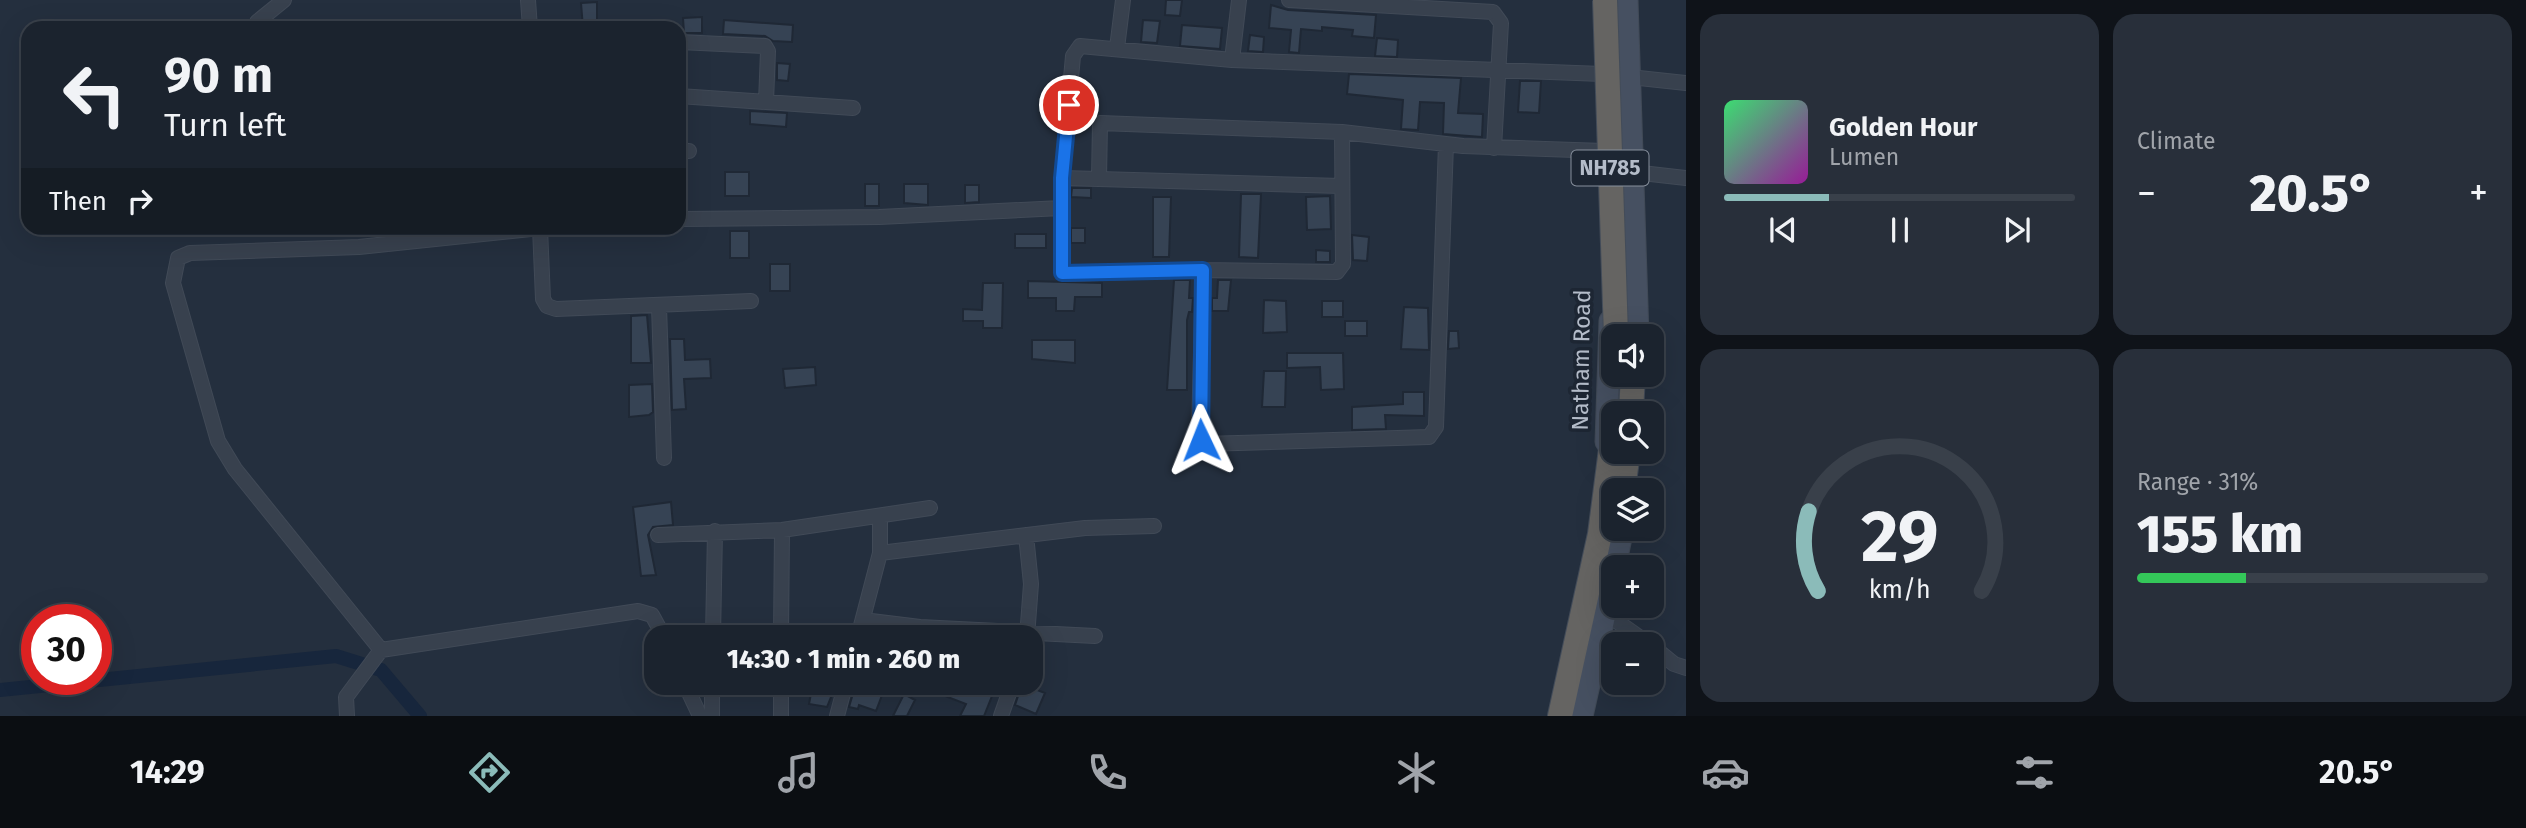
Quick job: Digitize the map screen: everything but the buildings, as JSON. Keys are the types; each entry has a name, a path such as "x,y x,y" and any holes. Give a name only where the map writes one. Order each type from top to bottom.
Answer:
{"highway":[{"name":"NH785","path":"1602,0 1616,324"},
{"name":"NH785","path":"1621,0 1632,324"},
{"path":"1558,716 1598,545 1609,464"},
{"path":"1579,716 1614,541"}],"main road":[{"name":"Natham Road","path":"1558,716 1595,529 1606,446 1611,343 1602,0"},
{"path":"1628,0 1638,324"},
{"path":"1579,716 1604,618"}],"street":[{"path":"258,21 284,0"},
{"path":"527,0 529,21"},
{"path":"1117,48 1123,0"},
{"path":"1233,60 1239,0"},
{"path":"1289,0 1493,12 1501,23 1494,148"},
{"path":"686,42 765,46 768,51 766,102"},
{"path":"1342,132 1343,264 1337,272 1203,270 1065,274 1061,270 1062,178 1076,48 1087,45 1233,60 1602,74 1686,83"},
{"path":"686,96 853,108"},
{"path":"1099,179 1100,123 1342,132 1446,145 1604,151"},
{"path":"1203,270 1199,433 1204,444 1429,437 1436,427 1446,145"},
{"path":"1633,172 1686,178"},
{"path":"1062,178 1341,186"},
{"path":"686,219 979,214 1061,208"},
{"path":"378,654 234,469 218,440 173,283 173,268 178,258 190,253 359,247 473,235"},
{"path":"540,235 541,290 547,306 556,309 751,301"},
{"path":"659,306 664,458"},
{"path":"658,535 782,530 930,508"},
{"path":"862,625 880,553 880,516"},
{"path":"880,553 1085,527 1154,526"},
{"path":"781,625 782,530"},
{"path":"713,625 715,531"},
{"path":"1026,535 1031,584 1029,625"},
{"path":"347,716 346,697 378,654 638,611 652,615 657,625"},
{"path":"1613,618 1633,632"},
{"path":"863,620 918,625"},
{"path":"1043,635 1095,636"},
{"path":"1664,656 1674,664 1686,668"},
{"path":"690,695 700,716"},
{"path":"712,695 712,716"},
{"path":"780,716 781,695"},
{"path":"836,716 842,695"},
{"path":"1001,716 1008,695"}],"waterway":[{"path":"0,690 336,656 381,670 420,716"}],"route":[{"path":"1069,105 1062,178 1062,273 1203,270 1201,440"}]}
